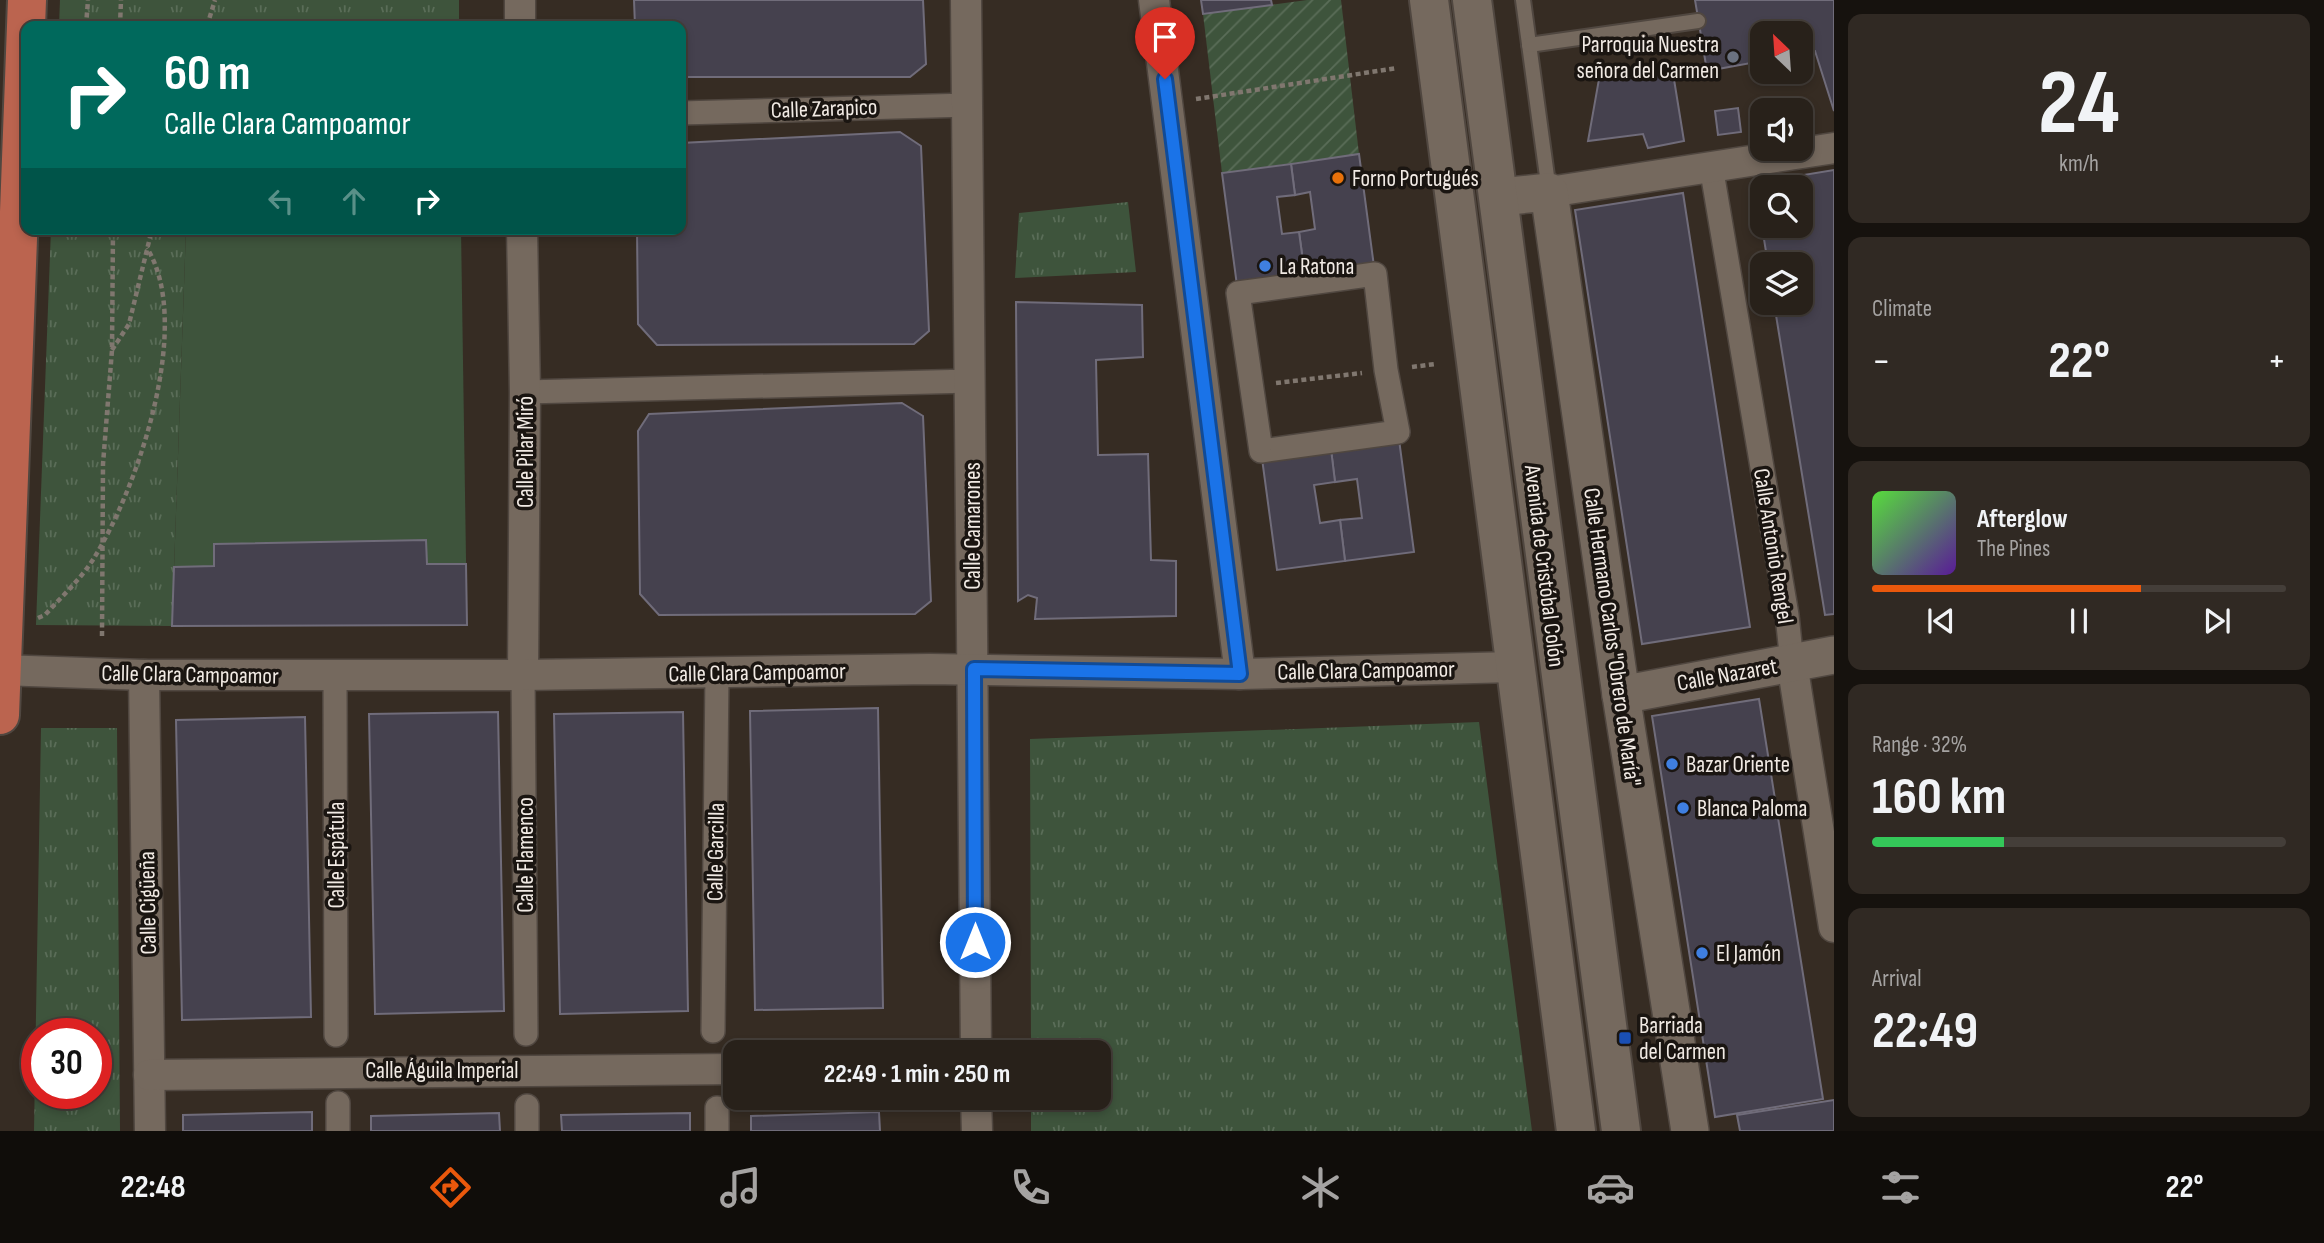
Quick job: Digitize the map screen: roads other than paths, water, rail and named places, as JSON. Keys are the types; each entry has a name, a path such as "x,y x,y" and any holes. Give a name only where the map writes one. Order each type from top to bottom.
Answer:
{"main road":[{"path":"26,21 27,0"},
{"name":"Avenida de Cristóbal Colón","path":"1429,0 1576,1131"},
{"name":"Avenida de Cristóbal Colón","path":"1472,0 1547,587 1621,1131"},
{"path":"0,715 21,155"}],"street":[{"path":"520,0 520,21"},
{"name":"Calle Camarones","path":"966,0 976,1040"},
{"path":"1154,0 1240,674"},
{"name":"Calle Zarapico","path":"686,113 968,105"},
{"path":"1499,197 1549,192 1834,148"},
{"name":"Calle Antonio Rengel","path":"1711,166 1787,615 1794,692 1834,927"},
{"name":"Calle Hermano Carlos \"Obrero de María\"","path":"1549,192 1621,695 1690,1131"},
{"name":"Calle Pilar Miró","path":"522,235 525,392 523,675"},
{"path":"1375,274 1398,432 1261,450 1251,386 1238,293 1375,274"},
{"path":"525,392 971,381"},
{"name":"Calle Nazaret","path":"1621,695 1834,655"},
{"name":"Calle Clara Campoamor","path":"1,670 144,675 523,675 974,669 1240,674 1514,667"},
{"name":"Calle Garcilla","path":"713,1031 717,673"},
{"name":"Calle Cigüeña","path":"144,675 150,1131"},
{"name":"Calle Espátula","path":"335,675 336,1035"},
{"name":"Calle Flamenco","path":"523,675 526,1034"},
{"name":"Calle Águila Imperial","path":"149,1075 723,1069"},
{"path":"338,1103 338,1131"},
{"path":"527,1106 527,1131"},
{"path":"976,1110 976,1131"}],"lane":[{"path":"1523,0 1549,192"},
{"path":"1529,45 1698,21"}],"place":[{"name":"Parroquia Nuestra señora del Carmen","path":"1733,57"},
{"name":"Forno Portugués","path":"1338,178"},
{"name":"La Ratona","path":"1265,266"},
{"name":"Bazar Oriente","path":"1672,764"},
{"name":"Blanca Paloma","path":"1683,808"},
{"name":"El Jamón","path":"1702,953"},
{"name":"Barriada del Carmen","path":"1625,1038"}]}
